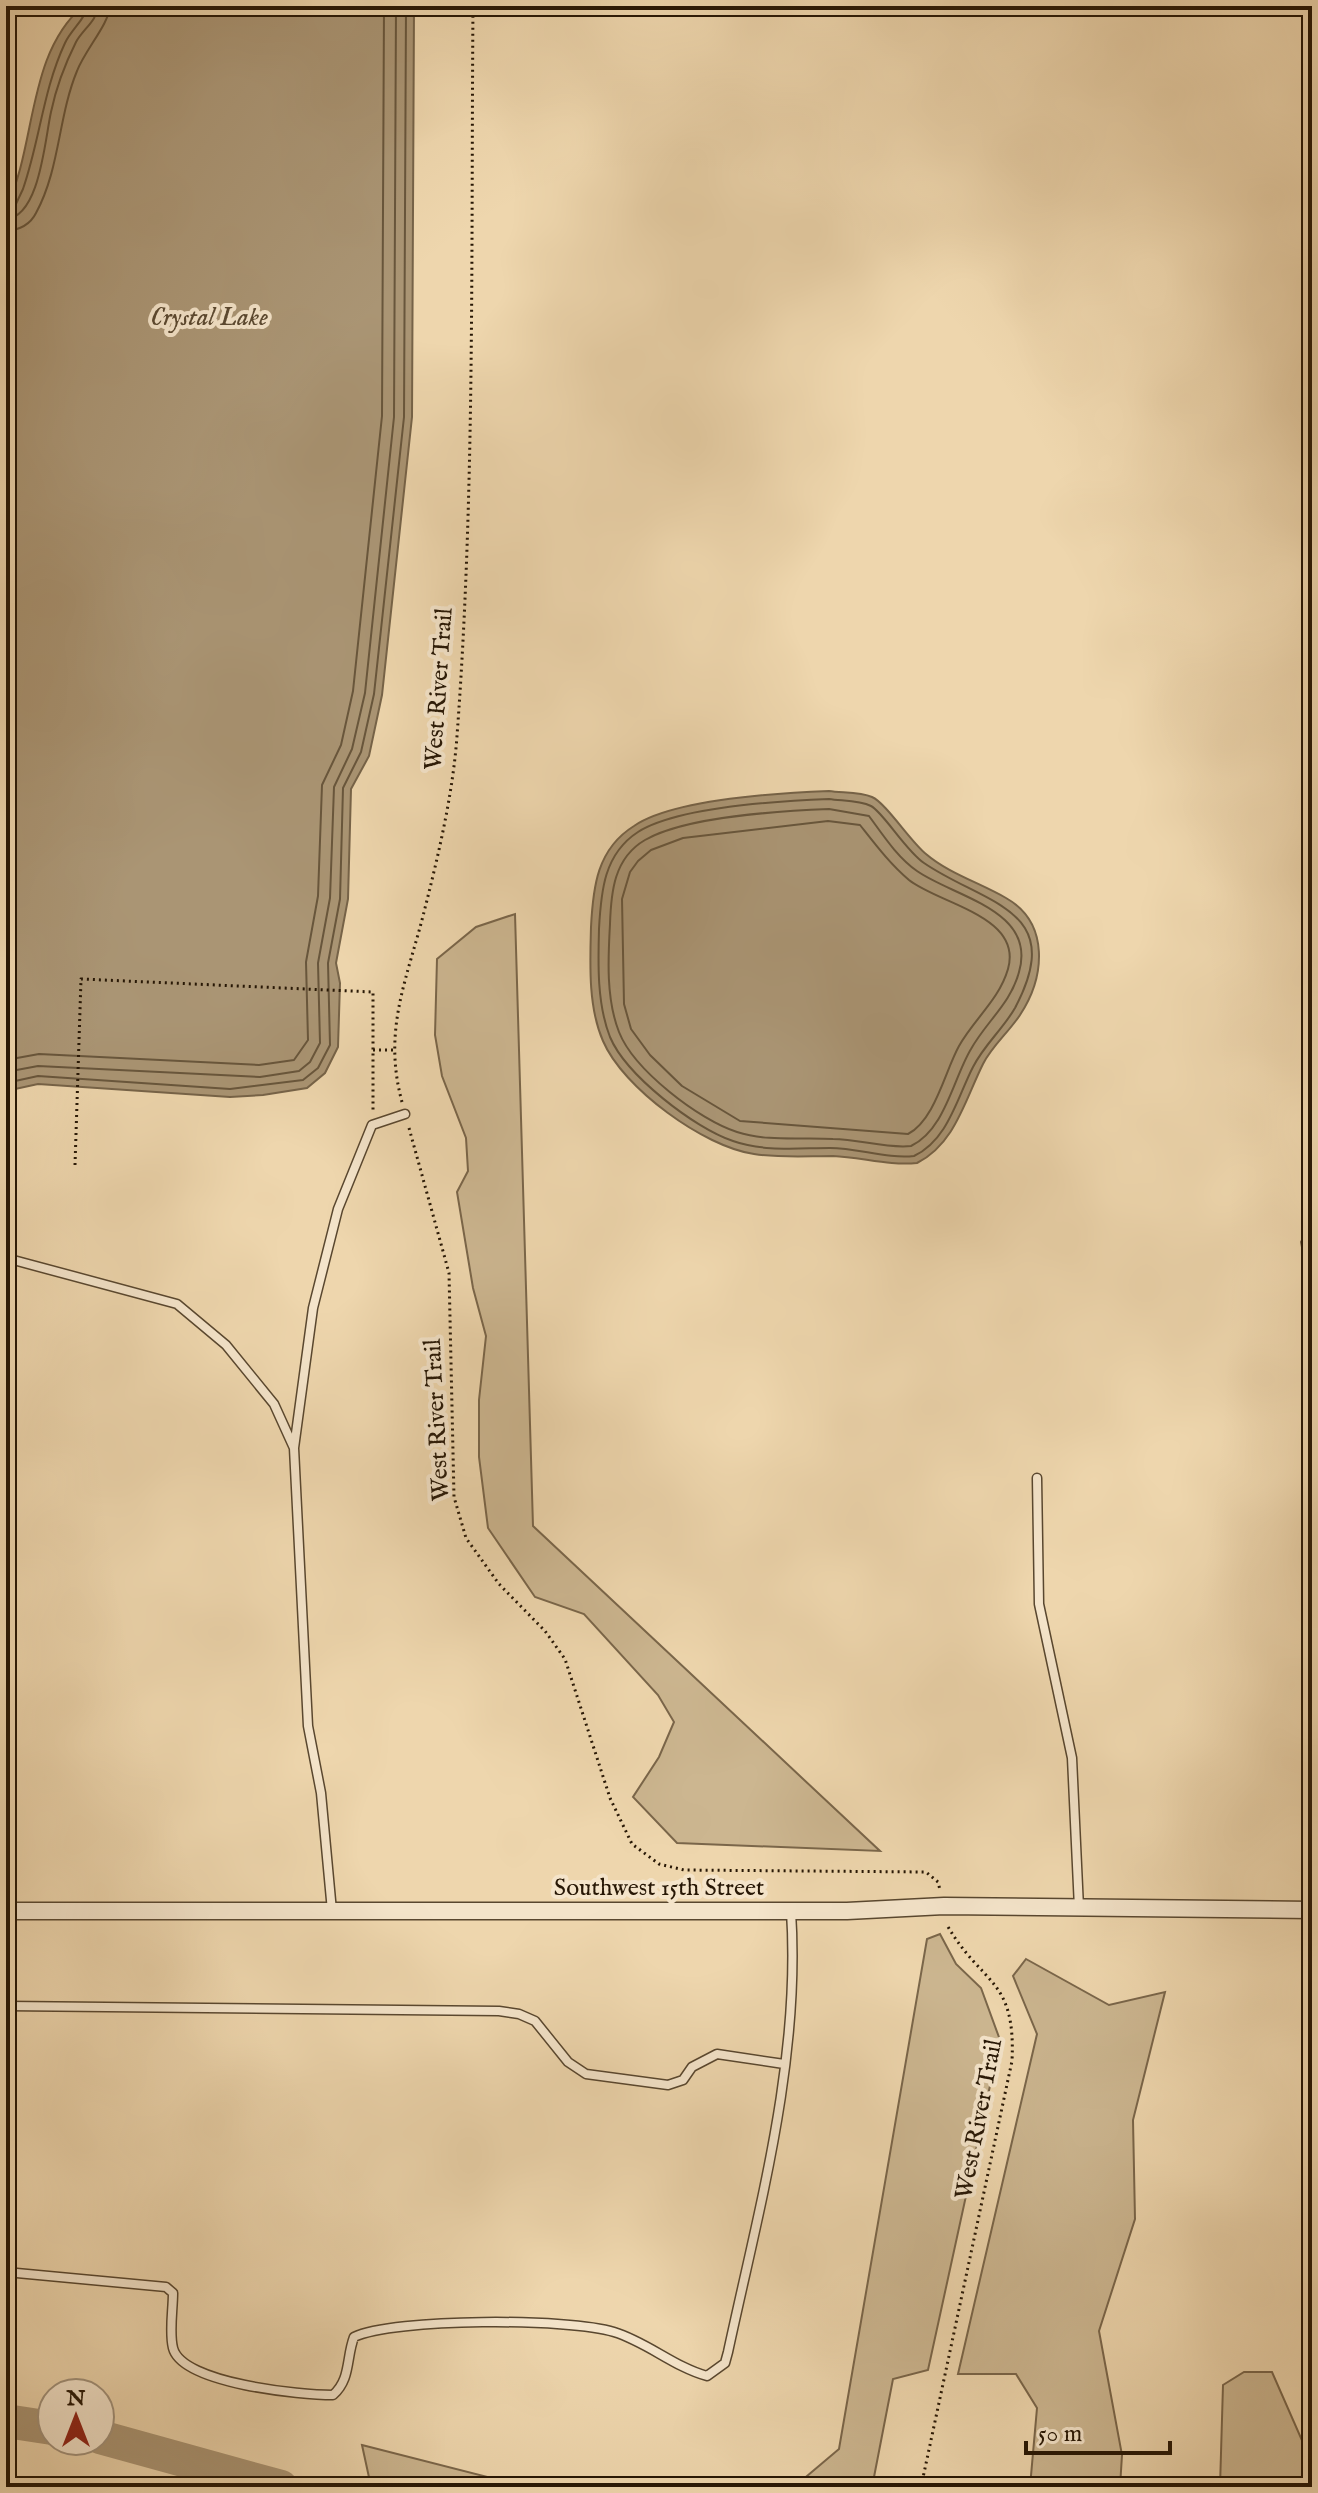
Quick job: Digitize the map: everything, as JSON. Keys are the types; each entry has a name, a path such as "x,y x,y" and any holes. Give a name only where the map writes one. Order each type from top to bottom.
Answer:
{"street":[{"name":"Southwest 15th Street","path":"6,1911 791,1911 944,1906 1312,1910"}],"lane":[{"path":"332,1911 321,1793 308,1726 294,1448 313,1308 338,1209 372,1125 405,1114"},
{"path":"6,1258 177,1304 226,1345 274,1404 294,1448"},
{"path":"1037,1478 1039,1604 1072,1758 1079,1908"},
{"path":"6,2272 166,2287 173,2293 173,2348 179,2359 240,2386 262,2390 333,2395 342,2387 349,2370 354,2337 369,2330 396,2326 471,2322 610,2330 707,2376 725,2363 770,2156 784,2064 794,1954 791,1911"},
{"path":"6,2006 499,2011 535,2021 568,2062 586,2074 668,2085 683,2080 692,2067 717,2054 784,2064"}],"path":[{"name":"West River Trail","path":"473,6 469,446 457,739 425,908 405,976 393,1050 405,1114 449,1273 454,1497 466,1538 499,1584 545,1631 565,1659 610,1798 632,1844 659,1864 684,1870 926,1872 938,1882 948,1927 996,1984 1009,2008 1014,2030 1012,2061 921,2487"},
{"path":"75,1165 81,979 373,992 372,1125"},
{"path":"373,1050 393,1050"}],"shaded area":[{"path":"515,914 533,1526 880,1851 677,1843 633,1797 659,1757 674,1722 658,1695 584,1614 535,1597 488,1528 479,1457 479,1400 486,1336 473,1288 457,1192 468,1171 466,1138 442,1076 435,1035 437,959 476,927"},
{"path":"940,1934 956,1964 981,1988 1000,2040 928,2370 893,2379 874,2477 866,2487 794,2487 839,2449 927,1939"},
{"path":"1026,1959 1109,2005 1165,1992 1133,2120 1135,2219 1099,2331 1122,2455 1120,2487 1030,2487 1037,2408 1016,2374 958,2374 1037,2034 1013,1976"},
{"path":"1244,2372 1272,2372 1308,2454 1312,2487 1220,2487 1223,2385"},
{"path":"362,2445 527,2487 385,2487 370,2482"}],"water":[{"name":"Crystal Lake","path":"83,6 414,6 412,417 382,695 369,756 351,789 348,899 336,963 340,983 338,1047 325,1073 307,1088 230,1097 38,1084 6,1091 6,208 16,183 51,49 65,26"},
{"path":"829,791 862,794 878,801 935,861 1006,898 1020,909 1030,921 1036,936 1038,968 1028,1000 987,1057 950,1133 930,1155 917,1163 754,1154 712,1140 646,1096 613,1059 598,1028 590,970 593,898 599,870 622,835 652,817 674,809 728,799"},
{"path":"1312,1223 1312,1288 1310,1289 1301,1242"}],"waterway":[{"path":"6,2421 36,2426"},
{"path":"116,2441 281,2487"}]}
